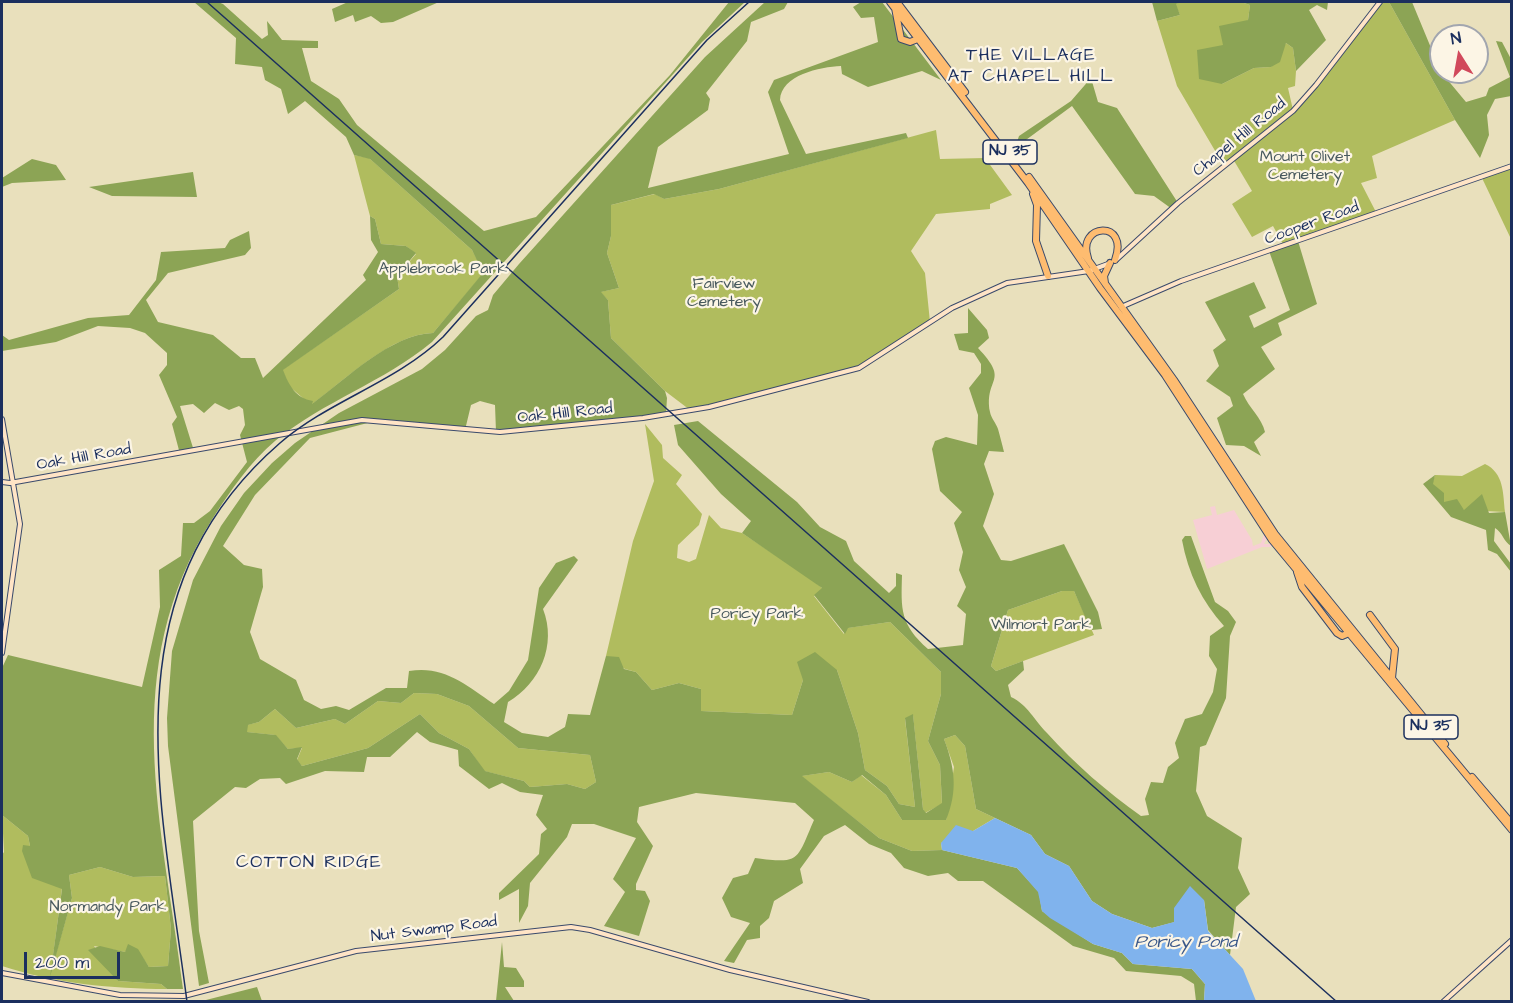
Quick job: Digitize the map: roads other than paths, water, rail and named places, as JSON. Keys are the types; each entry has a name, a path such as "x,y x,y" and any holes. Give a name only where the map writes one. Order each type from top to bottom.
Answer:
{"highway":[{"path":"894,4 900,38 908,42 922,37"},
{"name":"NJ 35","path":"894,4 922,37 1039,191 1091,270 1106,286 1174,380 1275,534 1512,824"},
{"name":"NJ 35","path":"922,37 1165,375 1257,518 1297,571 1302,587 1337,633 1342,636 1349,633 1512,830"},
{"path":"1028,183 1037,205 1037,248 1048,276"},
{"path":"1091,270 1086,247 1089,237 1096,232 1109,232 1116,237 1119,246 1104,276 1106,286"},
{"path":"1370,615 1395,649 1392,678"}],"street":[{"name":"Chapel Hill Road","path":"1091,270 1112,262 1186,197 1293,111 1380,2"},
{"name":"Cooper Road","path":"1121,306 1181,281 1512,166"},
{"name":"Oak Hill Road","path":"2,482 14,482 368,419 488,432 643,418 709,407 859,368 962,303 1007,282 1091,270"},
{"path":"2,419 20,529 2,653"},
{"name":"Nut Swamp Road","path":"2,973 120,996 187,996 356,951 571,927 603,933 729,970 868,1002"},
{"path":"1443,1002 1512,940"}],"water":[{"name":"Poricy Pond","path":"995,818 1031,835 1045,854 1069,866 1092,901 1112,914 1152,928 1174,922 1174,908 1190,886 1204,900 1208,931 1243,969 1256,1001 1204,1001 1205,984 1192,969 1133,964 1122,953 1093,944 1050,918 1042,911 1038,892 1017,868 942,850 941,843 956,825 973,831"}],"railway":[{"path":"207,2 1337,1002"},
{"path":"187,1002 166,852 159,778 158,705 167,634 188,566 225,502 280,443 320,415 404,367 443,337 707,40 749,2"}],"district":[{"name":"THE VILLAGE AT CHAPEL HILL","path":"1031,66"},
{"name":"COTTON RIDGE","path":"309,863"}],"park label":[{"name":"Mount Olivet Cemetery","path":"1305,167"},
{"name":"Applebrook Park","path":"443,270"},
{"name":"Fairview Cemetery","path":"724,294"},
{"name":"Poricy Park","path":"757,615"},
{"name":"Wilmort Park","path":"1041,626"},
{"name":"Normandy Park","path":"108,908"}]}
